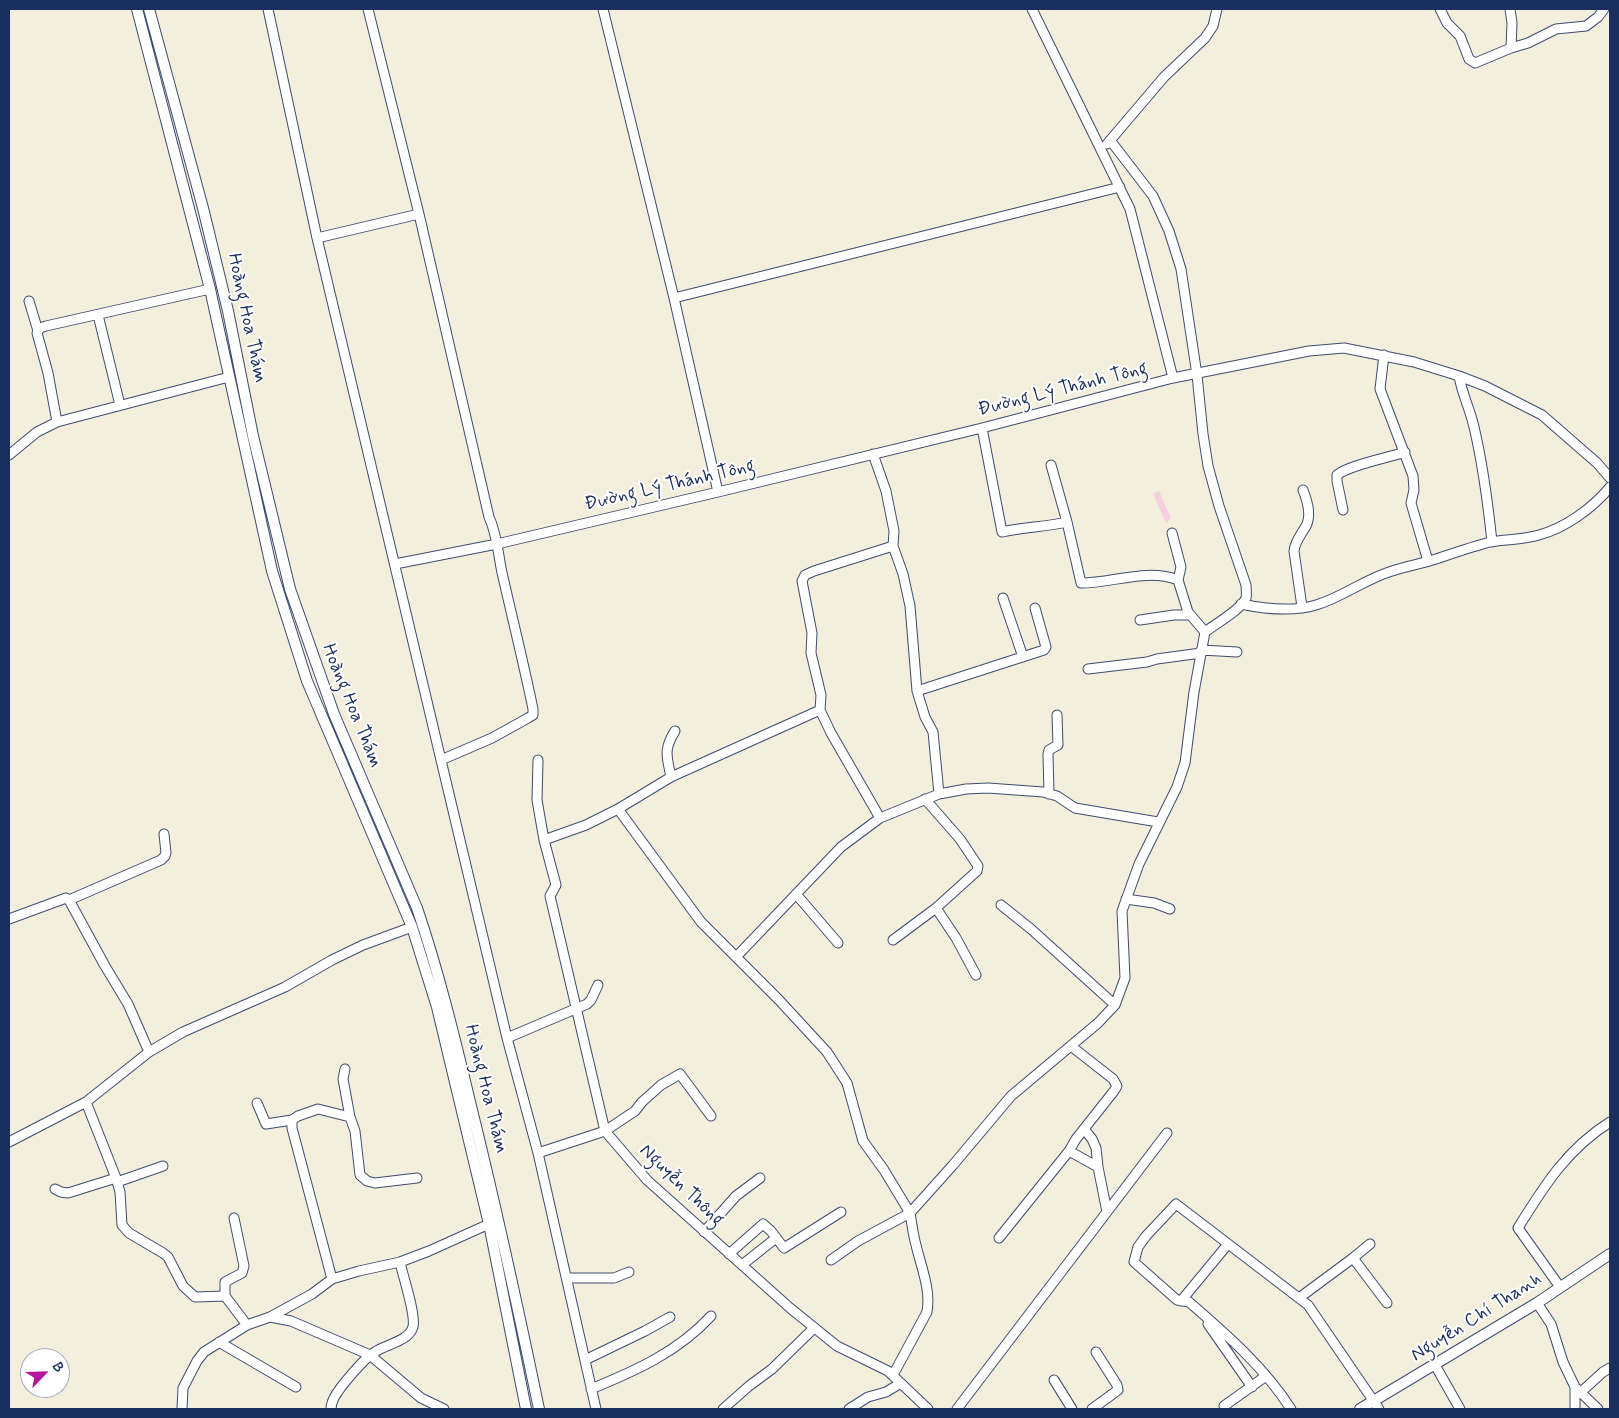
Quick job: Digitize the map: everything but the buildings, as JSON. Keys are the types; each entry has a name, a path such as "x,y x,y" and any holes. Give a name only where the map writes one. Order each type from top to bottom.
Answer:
{"main road":[{"name":"Hoàng Hoa Thám","path":"137,9 210,289 272,571 307,681 412,927 437,1007 539,1409"},
{"name":"Hoàng Hoa Thám","path":"149,9 203,208 228,310 253,436 290,590 334,714 422,924 444,993 493,1222 526,1409"},
{"path":"189,210 203,208"},
{"path":"307,681 320,677"},
{"path":"412,927 422,924"},
{"name":"Nguyễn Chí Thanh","path":"1360,1409 1376,1405 1435,1365 1536,1303 1610,1254"}],"street":[{"path":"268,9 317,238 507,1038 538,1153 596,1409"},
{"path":"368,9 419,214 521,651 533,715 492,738 441,760"},
{"path":"603,9 674,298 718,492"},
{"path":"1032,9 1130,209 1173,378"},
{"path":"1102,150 1164,77 1205,38 1213,26 1217,9"},
{"path":"1440,9 1447,23 1460,36 1471,62 1479,62 1528,43 1556,29 1586,26 1592,23 1604,9"},
{"path":"1510,9 1512,23 1511,48"},
{"path":"831,1260 858,1241 910,1213 1011,1096 1098,1023 1115,1005 1125,978 1122,911 1139,864 1158,822 1177,787 1185,763 1205,632 1246,598 1246,585 1219,506 1208,466 1180,269 1169,231 1153,196 1110,140"},
{"path":"674,298 1120,187"},
{"path":"317,238 419,214"},
{"path":"38,331 46,326 210,289"},
{"path":"29,301 48,373 57,422"},
{"path":"98,315 120,405"},
{"name":"Đường Lý Thánh Tông","path":"395,564 473,547 496,544 718,492 982,428 1173,378 1196,375 1309,351 1344,348 1384,355 1459,376 1485,386 1542,414 1597,463 1610,478"},
{"path":"1384,355 1380,389 1412,476 1414,490 1411,503 1412,510 1428,561"},
{"path":"1459,376 1461,392 1469,409 1474,428 1492,542"},
{"path":"9,455 37,432 57,422 229,377"},
{"path":"982,428 1002,532 1067,522"},
{"path":"1343,510 1337,475 1355,466 1404,452"},
{"path":"873,454 886,491 894,531 893,546 903,574 910,606 917,691 925,716 933,732 939,794"},
{"path":"1051,465 1081,583 1094,583 1134,576 1167,575 1178,580"},
{"path":"1241,604 1258,608 1284,610 1315,606 1374,577 1492,542 1539,535 1574,519 1603,497 1610,487"},
{"path":"1302,607 1294,551 1295,543 1308,521 1308,505 1303,490"},
{"path":"1172,533 1181,567 1178,580 1190,615 1205,632"},
{"path":"880,818 831,733 820,710 820,695 811,653 812,633 802,581 805,575 814,571 893,546"},
{"path":"1003,598 1023,657"},
{"path":"917,691 1044,650 1046,647 1035,608"},
{"path":"1140,620 1174,614 1190,615"},
{"path":"1088,669 1147,662 1201,651 1237,652"},
{"path":"544,840 586,825 618,809 672,777 820,710"},
{"path":"1049,794 1048,754 1049,750 1058,745 1057,715"},
{"path":"672,777 666,752 668,742 675,731"},
{"name":"Nguyễn Thông","path":"538,760 537,800 544,840 556,885 550,896 575,1010 605,1131 647,1180 814,1328 837,1346 888,1371 924,1408"},
{"path":"737,956 841,847 880,818 939,794 966,789 988,788 1049,794 1057,796 1075,808 1158,822"},
{"path":"893,940 936,908 977,871 978,866 960,839 924,799"},
{"path":"618,809 702,922 737,956 827,1052 847,1083 863,1141 884,1170 910,1213 925,1279 927,1312 893,1375"},
{"path":"9,918 66,898 69,900 161,860 166,853 164,834"},
{"path":"796,894 838,943"},
{"path":"1126,899 1154,903 1170,909"},
{"path":"69,900 104,966 124,997 149,1052"},
{"path":"1001,905 1032,929 1115,1005"},
{"path":"936,908 956,938 976,975"},
{"path":"10,1138 86,1102 149,1052 183,1032 285,987 363,945 412,927"},
{"path":"507,1038 587,1004 598,985"},
{"path":"999,1238 1069,1151 1117,1086 1113,1079 1071,1046"},
{"path":"345,1069 343,1079 350,1117 355,1131 360,1176 375,1183 417,1178"},
{"path":"538,1153 605,1131 635,1111 661,1085 680,1074 711,1116"},
{"path":"86,1102 117,1180 120,1192 121,1220 125,1229 163,1253 170,1261 183,1286 195,1297 225,1296"},
{"path":"257,1103 266,1124 292,1120 318,1109 350,1117"},
{"path":"292,1120 292,1128 332,1279"},
{"path":"1560,1286 1518,1228 1546,1183 1576,1149 1593,1133 1610,1122"},
{"path":"1084,1129 1096,1148 1107,1212"},
{"path":"957,1409 1168,1133"},
{"path":"1069,1151 1098,1167"},
{"path":"55,1189 68,1193 163,1166"},
{"path":"704,1232 736,1196 760,1178"},
{"path":"1291,1409 1252,1359 1189,1302 1181,1301 1134,1262 1138,1247 1176,1204 1308,1305 1376,1405"},
{"path":"729,1254 763,1224 771,1230 784,1248 841,1212"},
{"path":"234,1218 244,1266 242,1273 225,1282 225,1296 247,1325"},
{"path":"182,1409 183,1388 197,1361 204,1352 247,1325 270,1317 312,1294 332,1279 400,1262 438,1248 493,1222"},
{"path":"742,1265 776,1238"},
{"path":"1181,1301 1228,1244"},
{"path":"1299,1298 1370,1244"},
{"path":"1354,1258 1387,1303"},
{"path":"331,1409 332,1400 337,1392 370,1355 408,1334 413,1326 413,1314 400,1262"},
{"path":"566,1278 614,1278 629,1272"},
{"path":"1536,1303 1551,1324 1563,1362 1578,1390 1598,1409"},
{"path":"1200,1312 1252,1386"},
{"path":"591,1389 636,1370 660,1357 701,1326 711,1316"},
{"path":"270,1317 291,1321 370,1355 421,1398 444,1409"},
{"path":"586,1360 670,1317"},
{"path":"723,1409 772,1369 814,1328"},
{"path":"219,1342 296,1386"},
{"path":"1092,1409 1118,1390 1117,1385 1096,1352"},
{"path":"1435,1365 1460,1409"},
{"path":"1575,1409 1578,1390 1610,1368"},
{"path":"1224,1406 1266,1376"},
{"path":"1054,1380 1072,1409"},
{"path":"849,1409 868,1397 886,1392 901,1383"}],"shaded area":[{"path":"1159,491 1171,518 1166,523 1153,494"}]}
